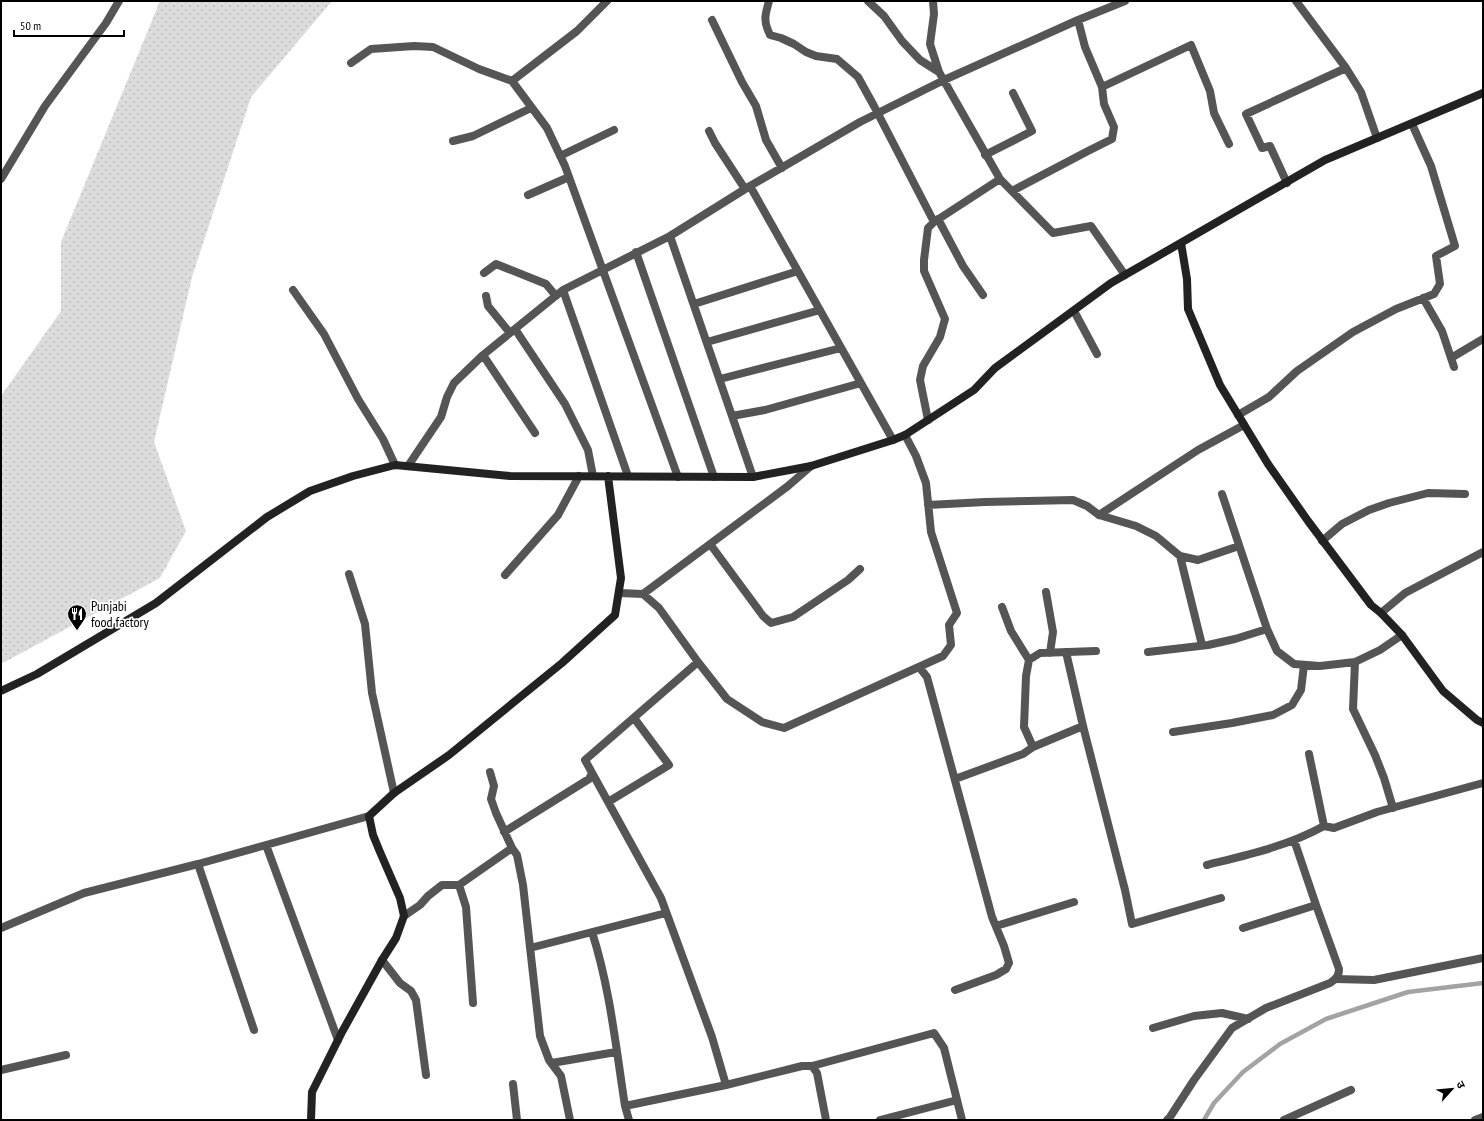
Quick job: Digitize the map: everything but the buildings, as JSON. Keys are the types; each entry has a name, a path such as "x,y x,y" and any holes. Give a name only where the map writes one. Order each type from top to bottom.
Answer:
{"main road":[{"path":"1,691 37,674 156,603 267,517 310,491 353,476 395,465 510,476 753,477 811,466 893,440 905,435 974,390 995,368 1111,283 1325,160 1483,93"},
{"path":"1181,243 1187,279 1188,309 1220,384 1268,464 1322,541 1371,605 1381,613 1402,635 1444,691 1483,724"},
{"path":"311,1120 312,1092 338,1040 382,960 396,938 404,916 400,898 373,835 368,816 394,793 449,755 562,663 615,616 621,578 608,476"}],"street":[{"path":"1,179 45,106 106,23 119,1"},
{"path":"512,81 577,31 607,1"},
{"path":"769,1 765,14 765,26 770,35 781,38 816,56 837,59 858,77 936,220 963,266 983,295"},
{"path":"868,1 884,16 902,41 920,60 939,72"},
{"path":"933,1 934,14 930,44 939,72 1000,179 1053,233 1091,226 1125,275"},
{"path":"408,466 441,417 447,397 454,383 484,355 563,290 670,236 860,122 944,80 1078,20 1125,1"},
{"path":"1296,1 1346,68 1361,92 1377,138"},
{"path":"712,20 742,82 756,106 766,140 782,168"},
{"path":"1012,191 1112,140 1114,127 1104,104 1102,87 1085,47 1078,20"},
{"path":"1102,87 1191,45 1210,91 1214,113 1229,144"},
{"path":"351,62 371,49 414,46 434,47 479,69 512,81 547,128 569,177 678,476"},
{"path":"1287,183 1270,146 1262,148 1246,114 1346,68"},
{"path":"986,155 1032,131 1013,92"},
{"path":"453,141 473,136 531,108"},
{"path":"1238,414 1268,397 1297,371 1353,332 1396,309 1434,294 1440,284 1436,256 1455,246 1431,166 1412,124"},
{"path":"560,156 614,130"},
{"path":"709,131 715,143 748,188 820,310 893,440"},
{"path":"528,195 569,177"},
{"path":"928,420 920,380 923,366 940,337 945,319 924,271 928,228 936,220 1000,179"},
{"path":"670,236 753,477"},
{"path":"636,252 714,477"},
{"path":"484,273 496,264 546,284 556,296"},
{"path":"694,304 798,272"},
{"path":"293,290 324,334 358,399 383,439 395,465"},
{"path":"563,290 628,476"},
{"path":"486,296 488,306 513,331 565,404 588,450 593,476"},
{"path":"1423,298 1442,331 1454,367"},
{"path":"707,342 820,310"},
{"path":"1074,311 1097,354"},
{"path":"1451,358 1483,339"},
{"path":"720,379 841,348"},
{"path":"484,355 535,433"},
{"path":"732,416 765,410 861,383"},
{"path":"1099,515 1198,450 1244,424"},
{"path":"619,593 643,594 660,608 698,662 727,699 762,722 784,728 943,656 951,645 949,625 957,613 931,532 926,483 916,456 905,435"},
{"path":"643,594 788,486 811,466"},
{"path":"505,575 558,514 579,476"},
{"path":"1222,494 1267,629 1277,651 1294,664 1320,666 1355,662 1380,650 1402,635"},
{"path":"1322,541 1342,524 1368,510 1389,503 1428,494 1465,494"},
{"path":"928,505 1073,500 1087,506 1099,515 1136,526 1156,536 1180,556 1198,560 1239,546"},
{"path":"710,544 763,616 771,623 793,617 848,580 860,569"},
{"path":"1381,613 1405,593 1483,552"},
{"path":"1180,556 1202,645"},
{"path":"348,574 365,624 372,693 394,793"},
{"path":"1046,592 1052,632 1050,653"},
{"path":"1002,607 1011,631 1028,660 1024,727 1033,747"},
{"path":"1148,652 1234,639 1267,629"},
{"path":"1028,660 1040,653 1096,651"},
{"path":"1066,652 1083,726 1125,890 1132,924 1221,898"},
{"path":"698,662 585,760 661,898 712,1037 726,1085"},
{"path":"1355,662 1353,709 1375,755 1393,808"},
{"path":"1173,732 1273,715 1292,706 1301,690 1304,665"},
{"path":"919,667 927,678 992,916 1009,963 1006,969 996,975 955,990"},
{"path":"608,802 669,765 634,718"},
{"path":"955,779 1023,754 1033,747 1083,726"},
{"path":"1309,754 1324,826"},
{"path":"490,772 494,786 491,799 504,832 517,855 523,885 540,1036 549,1060 560,1076 570,1120"},
{"path":"504,832 589,778 592,773"},
{"path":"1207,865 1294,840 1324,826 1334,828 1377,812 1483,783"},
{"path":"1,928 84,892 198,864 368,816"},
{"path":"1167,1120 1232,1028 1266,1008 1330,983 1336,979 1339,974 1339,968 1294,840"},
{"path":"266,845 338,1040"},
{"path":"404,916 420,905 428,896 442,885 459,885 512,848"},
{"path":"198,864 254,1030"},
{"path":"459,885 466,907 473,1003"},
{"path":"996,926 1074,902"},
{"path":"1243,928 1316,905"},
{"path":"530,948 666,913"},
{"path":"592,932 605,980 625,1106 629,1120"},
{"path":"1336,979 1374,980 1483,958"},
{"path":"382,960 400,983 411,991 416,1000 426,1075"},
{"path":"1153,1028 1194,1016 1222,1013 1248,1019"},
{"path":"625,1106 726,1085 802,1066 812,1066 934,1033 944,1048 962,1120"},
{"path":"552,1063 616,1052"},
{"path":"1,1070 66,1055"},
{"path":"812,1066 817,1073 826,1120"},
{"path":"513,1084 517,1120"},
{"path":"1284,1120 1351,1090"},
{"path":"880,1120 957,1100"},
{"path":"1474,1120 1483,1117"}],"shaded area":[{"path":"160,1 332,1 251,97 192,277 154,442 186,531 160,578 1,664 1,396 61,311 61,242"}],"waterway":[{"path":"1204,1120 1214,1103 1243,1072 1280,1044 1326,1019 1408,992 1483,983"}],"place":[{"name":"Punjabi food factory","path":"77,631"}]}
